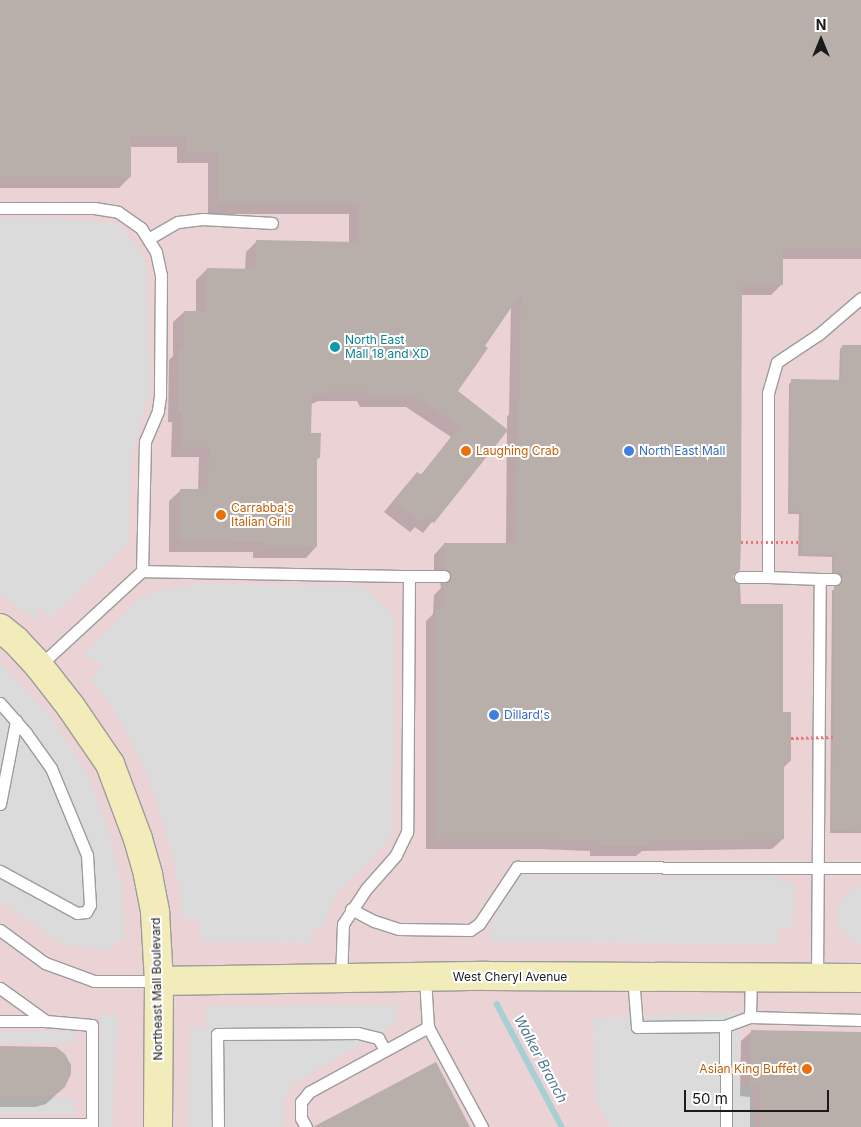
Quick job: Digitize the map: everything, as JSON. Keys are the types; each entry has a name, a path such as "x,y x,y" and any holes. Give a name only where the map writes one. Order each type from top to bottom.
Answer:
{"street":[{"name":"Northeast Mall Boulevard","path":"0,628 16,641 39,666 71,707 110,764 148,875 155,912 159,980 158,1127"},
{"name":"West Cheryl Avenue","path":"159,980 633,977 861,978"}],"lane":[{"path":"0,208 106,209 118,212 141,228 156,252 160,275 161,376 158,411 145,441 142,571"},
{"path":"148,239 178,222 203,219 272,223"},
{"path":"768,577 768,416 771,377 777,362 819,334 861,298"},
{"path":"39,666 142,571 444,576"},
{"path":"341,979 343,924 351,909 396,855 407,832 409,576"},
{"path":"740,577 835,579"},
{"path":"817,978 816,867 820,579"},
{"path":"0,704 16,721 51,768 71,811 87,855 90,905 86,912 77,913 0,871"},
{"path":"0,804 16,721"},
{"path":"351,909 374,921 399,929 470,930 479,924 517,866 861,868"},
{"path":"0,930 45,962 94,982 159,980"},
{"path":"633,977 637,1027 725,1026 750,1017 861,1020"},
{"path":"750,1017 751,977"},
{"path":"425,978 428,1027 482,1127"},
{"path":"0,988 46,1021"},
{"path":"0,1021 46,1021 92,1025 92,1125 0,1124"},
{"path":"725,1026 726,1127"},
{"path":"306,1127 302,1118 302,1102 309,1092 428,1027"},
{"path":"218,1127 217,1034 358,1034 378,1038 385,1050"}],"path":[{"path":"741,542 801,542"},
{"path":"791,738 833,737"}],"shaded area":[{"name":"North East Mall","path":"0,0 861,0 861,1127 0,1127"},
{"path":"47,218 116,223 133,241 146,265 150,389 131,458 129,542 49,619 38,603 39,623 0,593 0,219"},
{"path":"200,584 358,586 368,590 393,616 395,697 391,837 335,895 322,928 312,928 311,943 201,942 199,920 182,919 180,890 173,856 150,782 132,742 113,709 90,678 104,665 83,655 142,596 164,589"},
{"path":"0,663 53,719 86,772 109,831 121,885 125,938 104,951 63,944 0,901"},
{"path":"517,876 777,876 778,882 794,882 792,929 778,929 778,944 493,942 489,927"},
{"path":"853,888 861,888 861,945 854,945 838,926 838,905"},
{"path":"397,1005 397,1022 291,1085 285,1098 284,1127 188,1127 190,1028 205,1028 207,1006"},
{"path":"734,1012 740,1032 739,1082 753,1090 754,1127 610,1127 595,1098 593,1018"},
{"path":"101,1014 118,1015 112,1127 95,1127"},
{"path":"0,1031 75,1031 75,1043 0,1043"},
{"path":"0,1098 75,1098 75,1114 0,1114"}],"building":[{"name":"North East Mall","path":"0,0 861,0 861,249 783,249 783,285 742,285 741,542 740,570 734,573 733,577 736,583 740,584 741,604 783,604 783,712 791,712 791,761 784,761 784,839 648,841 648,846 600,846 600,841 436,839 436,609 444,609 444,584 448,582 451,576 450,572 444,568 444,543 516,543 517,405 519,405 521,293 485,346 488,348 458,391 508,430 434,523 426,517 422,522 394,501 417,472 422,475 460,426 417,397 370,397 368,391 325,391 325,395 312,395 311,433 321,433 320,458 317,458 317,547 264,547 264,542 179,541 180,489 208,489 209,447 181,447 182,412 178,412 179,348 183,348 184,311 206,311 207,268 255,269 256,240 359,242 359,203 218,203 218,153 187,153 187,137 131,137 131,177 0,177"},
{"path":"842,345 861,345 861,831 832,830 834,586 841,583 842,579 839,573 835,572 835,554 801,554 801,511 790,511 791,379 842,380"},
{"path":"751,1030 861,1032 861,1127 760,1127 760,1087 750,1086"},
{"path":"0,1046 56,1047 65,1054 71,1065 71,1074 65,1087 58,1093 46,1097 0,1097"},
{"path":"436,1062 470,1127 313,1127"}],"waterway":[{"name":"Walker Branch","path":"497,1004 562,1127"}],"place":[{"name":"North East Mall 18 and XD","path":"335,347"},
{"name":"Laughing Crab","path":"466,451"},
{"name":"North East Mall","path":"629,451"},
{"name":"Carrabba's Italian Grill","path":"221,515"},
{"name":"Dillard's","path":"494,715"},
{"name":"Asian King Buffet","path":"807,1069"}]}
